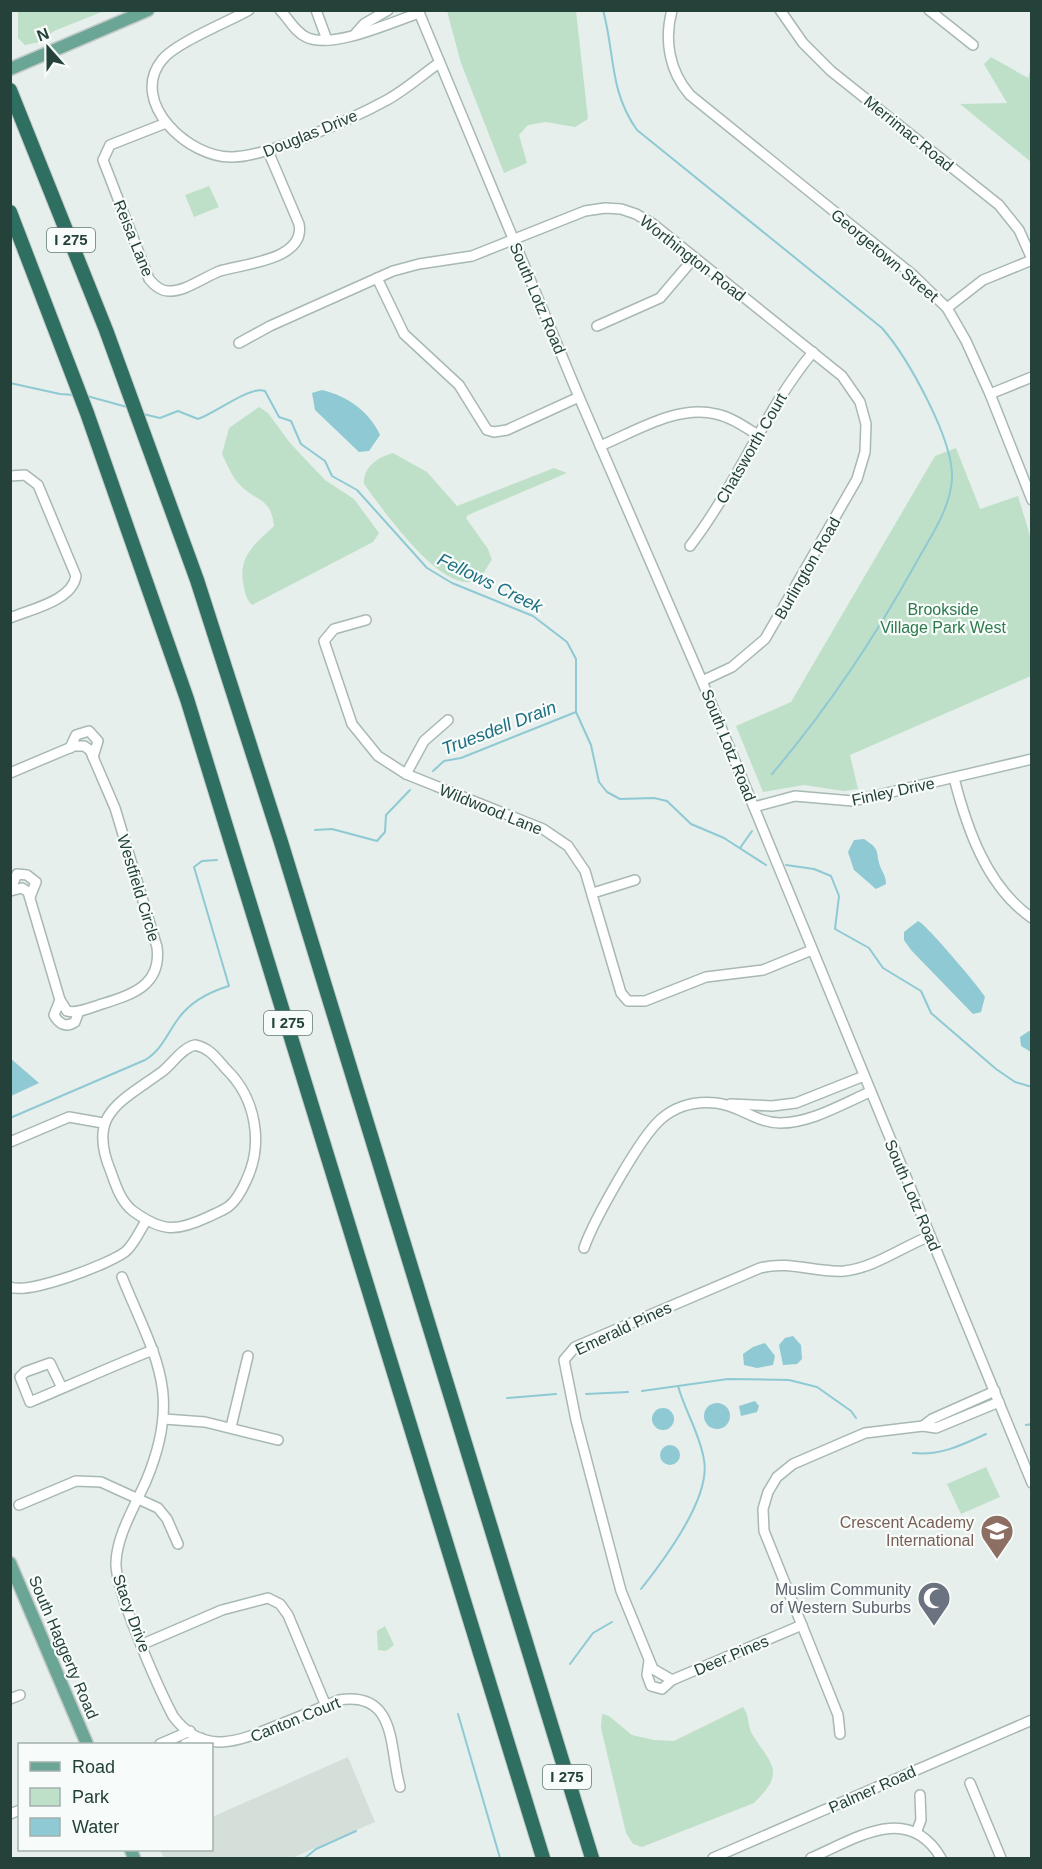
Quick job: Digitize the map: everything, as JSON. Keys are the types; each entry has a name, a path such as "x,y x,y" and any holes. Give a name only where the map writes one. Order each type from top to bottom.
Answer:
{"highway":[{"name":"I 275","path":"10,90 129,392 197,580 281,842 592,1858"},
{"name":"I 275","path":"10,212 74,377 159,615 226,822 543,1858"}],"main road":[{"path":"10,69 148,10"},
{"name":"South Haggerty Road","path":"10,1563 15,1584 87,1743"}],"street":[{"name":"Douglas Drive","path":"249,10 179,47 160,61 153,85 155,99 166,123 177,136 209,154 233,157 268,151 386,100 439,63"},
{"path":"280,10 304,37 318,41 354,34 419,12"},
{"path":"316,10 327,40"},
{"path":"354,34 364,24 388,10"},
{"name":"Georgetown Street","path":"672,10 668,33 671,60 685,89 701,105 913,275 946,308 966,341 1031,494"},
{"name":"Merrimac Road","path":"780,10 803,43 831,71 999,205 1019,230 1032,259"},
{"path":"929,10 973,45"},
{"name":"South Lotz Road","path":"419,12 579,397 702,681 1032,1483"},
{"name":"Reisa Lane","path":"166,123 110,145 103,160 149,279 163,291 175,291 219,272 268,259 295,244 300,230 299,224 268,151"},
{"name":"Worthington Road","path":"239,343 270,326 406,267 464,258 585,211 613,208 644,218 813,352 849,384 860,402 866,424"},
{"path":"597,326 660,298 694,258"},
{"path":"946,308 983,280 1032,259"},
{"path":"377,278 404,334 459,385 487,430 494,432 507,430 579,397"},
{"name":"Chatsworth Court","path":"690,546 710,521 790,382 813,352"},
{"path":"990,394 1032,377"},
{"path":"600,446 679,414 693,411 722,416 758,435"},
{"name":"Burlington Road","path":"702,681 741,661 772,629 857,480 865,452 866,424"},
{"path":"10,476 25,476 38,485 74,568 74,583 63,595 10,618"},
{"name":"Wildwood Lane","path":"366,620 334,629 326,637 325,646 352,724 378,756 406,774 543,829 568,846 582,864 593,892 621,993 633,1002 706,977 764,970 812,950"},
{"path":"406,774 424,741 448,720"},
{"name":"Westfield Circle","path":"10,773 70,748 76,735 89,731 98,741 93,757 115,808 158,955 155,971 144,987 132,994 79,1011 75,1022 61,1024 54,1016 60,1000 30,897 28,892 22,888 10,891"},
{"path":"70,748 84,746 93,757"},
{"name":"Finley Drive","path":"754,807 795,796 854,801 1032,759"},
{"path":"954,778 965,817 994,879 1016,905 1032,918"},
{"name":"Westfield Circle","path":"10,891 17,874 27,875 36,882 30,897"},
{"path":"593,892 635,880"},
{"path":"60,1000 67,1011 79,1011"},
{"path":"200,1046 210,1051 240,1084 254,1122 257,1149 249,1176 228,1207 178,1229 165,1228 146,1221 130,1209 121,1198 101,1148 103,1123 118,1106 189,1047 200,1046"},
{"path":"584,1248 591,1228 648,1134 660,1120 679,1108 693,1103 788,1105 814,1098 864,1076"},
{"path":"728,1104 771,1123 791,1122 810,1118 870,1092"},
{"path":"788,1105 791,1122"},
{"path":"10,1142 69,1117 103,1123"},
{"path":"10,1287 22,1289 44,1286 124,1252 146,1221"},
{"name":"Emerald Pines","path":"661,1675 653,1669 615,1571 564,1368 567,1355 582,1344 760,1268 785,1263 833,1271 851,1270 877,1261 930,1236"},
{"name":"Stacy Drive","path":"122,1277 153,1350 164,1386 164,1419 156,1455 118,1547 116,1569 120,1590 173,1716 190,1731"},
{"path":"62,1388 50,1363 25,1372 20,1377 30,1402 153,1350"},
{"path":"231,1427 248,1356"},
{"path":"923,1426 932,1419 995,1391"},
{"path":"840,1734 838,1715 764,1531 764,1504 772,1483 793,1464 859,1435 923,1426 936,1428 999,1402"},
{"path":"164,1419 194,1420 278,1440"},
{"path":"19,1505 69,1483 84,1480 100,1482 164,1514 178,1544"},
{"path":"143,1644 222,1610 268,1598 280,1604 288,1615 326,1706"},
{"name":"Deer Pines","path":"661,1675 672,1680 802,1625"},
{"path":"649,1658 647,1675 651,1686 662,1689 672,1680"},
{"name":"Canton Court","path":"190,1731 201,1738 219,1743 239,1741 339,1700 359,1699 382,1713 390,1728 395,1771 400,1787"},
{"name":"Palmer Road","path":"713,1858 1032,1720"},
{"path":"162,1743 190,1731"},
{"name":"Canton Court","path":"188,1743 201,1738"},
{"path":"969,1783 1001,1858"},
{"path":"916,1833 921,1820 920,1795"},
{"path":"811,1858 878,1830 897,1828 916,1833 931,1843 941,1858"}],"shaded area":[{"path":"348,1757 375,1822 292,1858 164,1858 160,1851 213,1851 213,1817"}],"green space":[{"path":"18,10 104,11 54,31 40,42 25,45 18,38"},
{"path":"447,11 576,11 588,119 575,127 546,122 528,125 519,135 527,163 504,173 461,63"},
{"path":"991,57 1028,78 1031,67 1031,162 960,104 1007,103 984,64"},
{"path":"209,186 219,207 194,217 185,195"},
{"path":"259,407 268,413 290,443 325,480 354,499 379,533 373,542 252,605 245,592 243,567 249,552 274,526 270,509 236,481 222,454 229,428"},
{"name":"Brookside Village Park West","path":"956,448 980,509 1018,496 1031,539 1031,676 850,755 858,789 843,791 804,785 763,792 736,726 791,702 935,456"},
{"path":"393,453 427,472 457,506 554,468 567,473 468,515 466,518 488,549 492,560 478,580 461,581 445,574 413,546 364,484 366,473 372,464"},
{"path":"986,1467 1000,1497 961,1514 947,1484"},
{"path":"385,1626 394,1645 386,1651 378,1650 377,1631"},
{"path":"743,1707 752,1734 770,1761 772,1768 773,1775 764,1792 754,1803 642,1847 633,1844 626,1833 601,1728 602,1714 609,1716 632,1735 654,1740 674,1741"}],"water":[{"path":"322,390 340,396 370,419 380,435 369,451 359,452 315,410 312,393"},
{"path":"864,839 875,848 885,879 886,884 876,889 854,870 848,852 854,840"},
{"path":"918,921 941,944 985,997 981,1012 973,1014 904,940 904,932"},
{"path":"1031,1031 1031,1052 1021,1046 1020,1037"},
{"path":"10,1058 39,1083 10,1096"},
{"path":"793,1336 801,1345 802,1359 797,1364 783,1365 779,1345 785,1338"},
{"path":"765,1343 775,1356 773,1365 757,1368 744,1365 743,1354"},
{"path":"755,1401 759,1406 757,1412 741,1416 739,1406"},
{"path":"717,1403 726,1407 730,1416 726,1425 717,1429 708,1425 704,1416 708,1407"},
{"path":"663,1408 671,1411 674,1419 671,1427 663,1430 655,1427 652,1419 655,1411"},
{"path":"666,1445 674,1445 680,1451 680,1459 674,1465 666,1465 660,1459 660,1451"}],"waterway":[{"path":"603,10 617,86 628,115 637,130 882,328 904,359 928,400 946,443 951,463 952,479 948,502 900,591 867,646 831,698 772,774"},
{"name":"Fellows Creek","path":"10,383 75,395"},
{"name":"Fellows Creek","path":"143,414 160,418 178,411 198,419 251,392 265,391 279,417 291,421 301,444 325,461 332,476 357,490 427,568 452,583 533,616 567,642 576,659 576,712 591,745 599,782 607,792 620,799 654,798 667,801 691,824 724,838 766,865"},
{"name":"Fellows Creek","path":"87,396 127,407"},
{"name":"Truesdell Drain","path":"433,771 444,761 461,758 576,712"},
{"name":"Truesdell Drain","path":"315,830 332,829 377,841 385,832 386,815 410,790"},
{"path":"740,848 752,831"},
{"name":"Truesdell Drain","path":"10,1118 145,1060 160,1047 188,1008 214,991 229,986 194,867 202,861 217,860"},
{"name":"Fellows Creek","path":"786,865 814,869 831,876 839,896 835,929 869,948 883,968 921,991 931,1013 996,1069 1015,1082 1032,1087"},
{"path":"642,1391 728,1379 789,1380 817,1387 851,1411 856,1418"},
{"path":"641,1589 684,1528 700,1492 704,1475 702,1450 678,1386"},
{"path":"586,1394 628,1392"},
{"path":"507,1398 556,1394"},
{"path":"1026,1425 1032,1424"},
{"path":"913,1453 942,1451 986,1434"},
{"path":"570,1664 593,1633 612,1622"},
{"path":"458,1714 500,1858"},
{"path":"305,1858 316,1849 356,1831"}],"place":[{"name":"Crescent Academy International","path":"997,1560"},
{"name":"Muslim Community of Western Suburbs","path":"934,1627"}]}
